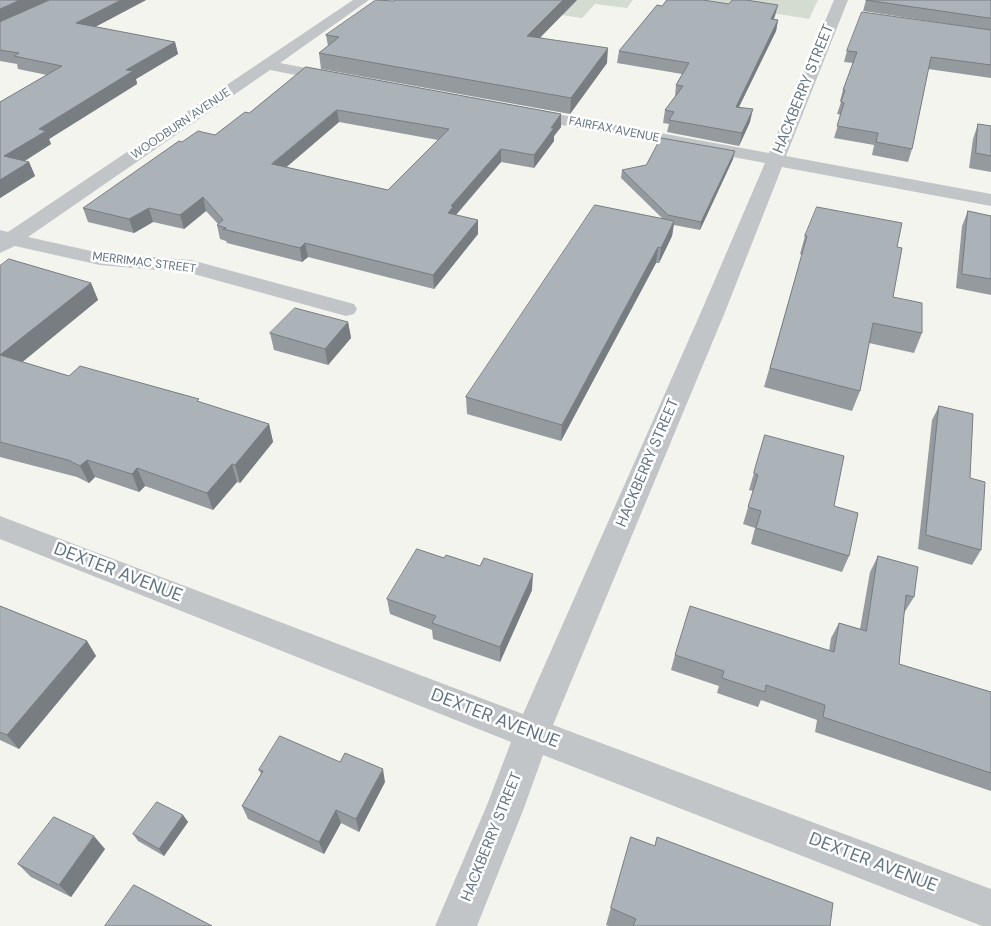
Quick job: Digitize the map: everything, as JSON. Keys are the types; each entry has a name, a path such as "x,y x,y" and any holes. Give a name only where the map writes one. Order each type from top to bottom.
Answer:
{"street":[{"name":"WOODBURN AVENUE","path":"4,241 362,0"},
{"name":"HACKBERRY STREET","path":"456,926 505,808 532,734 776,160 843,10"},
{"path":"267,65 356,82"},
{"name":"FAIRFAX AVENUE","path":"512,111 991,200"},
{"name":"MERRIMAC STREET","path":"4,241 100,259 191,267 346,309"},
{"name":"DEXTER AVENUE","path":"0,527 532,734 991,909"}],"shaded area":[{"path":"459,0 633,0 627,8 595,4 582,18"},
{"path":"690,0 818,0 809,19"}],"building":[{"path":"0,0 20,0 0,9"},
{"path":"50,0 121,0 76,23 175,42 126,70 133,71 39,129 46,131 4,156 29,162 0,180 0,102 62,66 14,56 19,53 0,50 0,22"},
{"path":"376,0 563,0 527,36 608,48 571,98 319,53 339,37 326,35"},
{"path":"667,0 703,0 729,4 732,0 746,0 778,5 771,19 778,20 736,107 753,109 742,133 669,120 674,112 665,110 683,86 676,85 689,63 619,51 657,5 662,6"},
{"path":"866,0 991,0 991,18"},
{"path":"862,12 991,30 991,65 931,57 912,149 876,142 878,133 837,126 844,103 841,102 845,90 843,90 857,52 847,51"},
{"path":"306,67 561,114 551,128 554,128 534,155 501,149 451,206 453,207 448,213 478,220 433,275 305,243 300,248 223,229 226,228 217,225 223,220 203,197 180,215 149,208 129,219 83,208 179,141 182,142 198,131 215,135 245,112 249,113","holes":["337,110 449,129 388,190 272,164"]},
{"path":"978,124 991,126 991,156 976,153"},
{"path":"661,138 735,151 701,222 668,215 622,170 646,165"},
{"path":"595,205 674,221 661,248 658,247 562,425 466,397"},
{"path":"817,207 902,223 897,247 902,248 893,297 922,303 922,333 873,323 860,391 770,368 807,236 805,236"},
{"path":"968,211 991,216 991,279 962,274"},
{"path":"9,259 91,283 0,355 0,266"},
{"path":"295,308 348,322 325,349 270,333"},
{"path":"0,355 69,376 80,366 199,399 197,401 269,424 235,465 232,464 207,493 137,468 132,474 87,460 80,466 68,460 0,442"},
{"path":"939,406 973,414 970,478 985,482 981,550 926,535"},
{"path":"765,435 844,456 834,506 858,513 849,556 756,528 761,511 748,507 758,475 754,473"},
{"path":"417,549 444,558 446,555 480,566 484,558 533,574 500,647 432,623 436,616 387,599"},
{"path":"878,556 918,567 914,597 906,595 899,664 991,692 991,773 823,717 825,705 766,685 765,692 722,678 724,671 675,655 690,606 834,652 839,623 866,631"},
{"path":"0,606 87,641 7,735 0,732"},
{"path":"280,736 340,762 345,753 383,769 356,819 336,810 319,842 242,806 263,771 259,770"},
{"path":"157,802 183,815 159,849 133,834"},
{"path":"54,817 94,836 59,885 18,864"},
{"path":"631,837 655,846 657,837 833,903 830,926 633,926 636,919 611,908"},
{"path":"134,885 212,926 105,926"}]}
